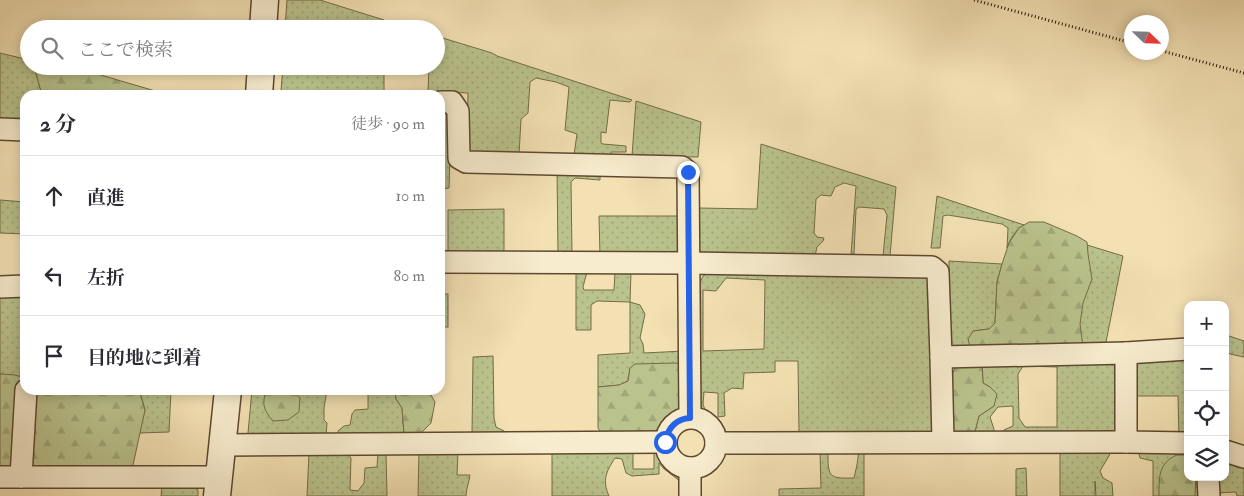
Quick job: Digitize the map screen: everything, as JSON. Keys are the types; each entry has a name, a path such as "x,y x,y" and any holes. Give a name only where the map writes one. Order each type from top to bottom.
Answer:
{"street":[{"path":"264,20 265,0"},
{"path":"259,90 260,75"},
{"path":"445,102 452,102 458,110 460,158 466,162 682,167 688,172 690,418"},
{"path":"0,129 20,130"},
{"path":"445,262 689,263 932,267 938,272 943,442"},
{"path":"0,287 20,286"},
{"path":"941,357 1126,353 1184,349"},
{"path":"1126,353 1126,442"},
{"path":"25,395 10,477 218,486 227,395"},
{"path":"695,418 704,420 710,426 716,443 711,458 698,467 690,468 682,467 675,463 666,450 665,442 671,426 678,420 695,418"},
{"path":"222,445 665,442"},
{"path":"716,443 1184,443"},
{"path":"1229,452 1244,457"},
{"path":"690,468 690,496"},
{"path":"1208,481 1209,496"}],"path":[{"path":"974,0 1124,41"},
{"path":"1169,53 1244,73"}],"green space":[{"path":"287,0 320,0 384,20 286,20"},
{"path":"445,39 492,53 632,100 630,102 610,100 606,133 601,132 601,143 626,146 626,152 611,152 611,155 574,155 577,134 565,130 569,87 536,78 530,82 528,113 521,119 519,155 474,153 469,151 467,146 468,93 428,90 429,75 445,75"},
{"path":"0,53 20,58 20,75 36,75 41,90 20,90 20,121 0,119"},
{"path":"36,75 101,75 152,90 41,90"},
{"path":"282,75 384,75 384,90 281,90"},
{"path":"636,101 701,122 698,157 632,156"},
{"path":"445,112 449,114 451,122 449,188 445,188"},
{"path":"761,144 896,187 890,256 883,256 887,215 884,209 859,207 856,209 854,254 851,255 856,186 844,183 835,187 831,196 821,195 816,199 814,233 817,237 824,238 817,247 815,256 704,254 699,252 698,208 757,209"},
{"path":"557,170 600,170 600,180 575,178 571,182 572,255 558,255"},
{"path":"937,196 1024,225 1018,229 1007,248 1008,228 1002,224 948,215 943,216 940,248 931,248"},
{"path":"0,200 20,202 20,234 0,233"},
{"path":"504,209 504,256 448,256 448,210"},
{"path":"599,216 679,216 680,248 672,255 600,256"},
{"path":"1029,222 1044,222 1087,242 1092,279 1083,303 1080,324 1083,347 970,347 968,339 973,331 989,329 995,323 997,282 1009,243 1019,228"},
{"path":"1087,245 1123,256 1105,347 1075,345"},
{"path":"949,261 1002,264 997,282 995,323 989,329 973,331 970,347 953,348 950,343"},
{"path":"712,271 927,277 932,286 935,434 799,432 798,361 775,361 775,372 744,373 743,389 732,388 724,393 725,416 718,417 718,393 704,392 703,404 705,410 710,413 709,418 701,413 698,407 699,285 703,276","holes":["726,278 765,280 764,349 703,351 703,290 716,291"]},
{"path":"576,272 587,272 584,290 614,290 615,273 631,273 630,302 597,301 591,305 591,330 576,330"},
{"path":"445,294 448,294 448,327 445,327"},
{"path":"0,296 20,296 20,377 0,374"},
{"path":"630,302 640,305 645,314 640,338 644,353 684,351 685,366 630,368 628,381 620,385 598,387 598,355 630,353"},
{"path":"1229,336 1244,341 1244,357 1230,354"},
{"path":"493,356 494,418 496,427 504,431 505,435 472,434 473,357"},
{"path":"1184,357 1184,437 1179,437 1178,396 1135,396 1132,362"},
{"path":"1111,361 1117,369 1116,435 1004,435 1004,430 1013,426 1013,406 998,407 990,417 994,429 993,436 974,435 979,416 994,406 990,387 983,383 982,363","holes":["1023,366 1057,367 1057,427 1025,427 1019,418 1018,374"]},
{"path":"676,363 685,366 680,415 655,433 602,434 598,428 598,387 619,385 628,381 630,368 635,364"},
{"path":"982,363 983,383 997,394 994,406 979,416 974,435 954,433 951,428 952,375 956,366"},
{"path":"0,374 20,376 20,395 141,395 145,410 133,465 126,473 0,474"},
{"path":"141,395 171,395 169,432 139,433 145,410"},
{"path":"252,395 326,395 324,408 324,420 327,423 326,436 253,437 248,433"},
{"path":"265,395 298,395 300,398 299,412 288,420 273,421 264,407"},
{"path":"368,395 396,395 402,408 404,434 340,437 338,431 344,426 350,425 352,414 355,410 368,409"},
{"path":"396,395 431,395 435,402 431,423 421,433 404,434 402,408"},
{"path":"859,450 864,450 864,496 779,496 779,489 821,488 820,452 828,452 829,471 834,477 854,478"},
{"path":"1060,450 1111,450 1100,471 1103,478 1112,483 1113,496 1096,496 1095,481 1095,496 1060,496"},
{"path":"1138,450 1184,450 1184,481 1201,481 1201,496 1153,496 1153,461 1140,458"},
{"path":"419,451 458,451 457,475 470,475 466,496 418,496"},
{"path":"552,451 633,451 633,469 654,469 654,453 658,454 674,470 686,476 681,482 659,463 659,474 632,476 626,473 622,459 615,458 609,468 605,481 609,496 552,496"},
{"path":"346,452 351,458 350,490 358,491 364,483 365,468 377,467 378,452 386,453 387,496 307,496 309,453"},
{"path":"1177,455 1184,455 1184,481 1196,481 1195,496 1159,496 1161,472 1166,462"},
{"path":"1229,459 1244,464 1244,496 1237,496 1236,492 1217,493 1216,481 1229,481"},
{"path":"1026,468 1027,496 1016,496 1016,469"},
{"path":"162,486 192,486 198,490 198,496 161,496"}],"route":[{"path":"665,442 671,426 678,420 690,418 688,172"}]}
